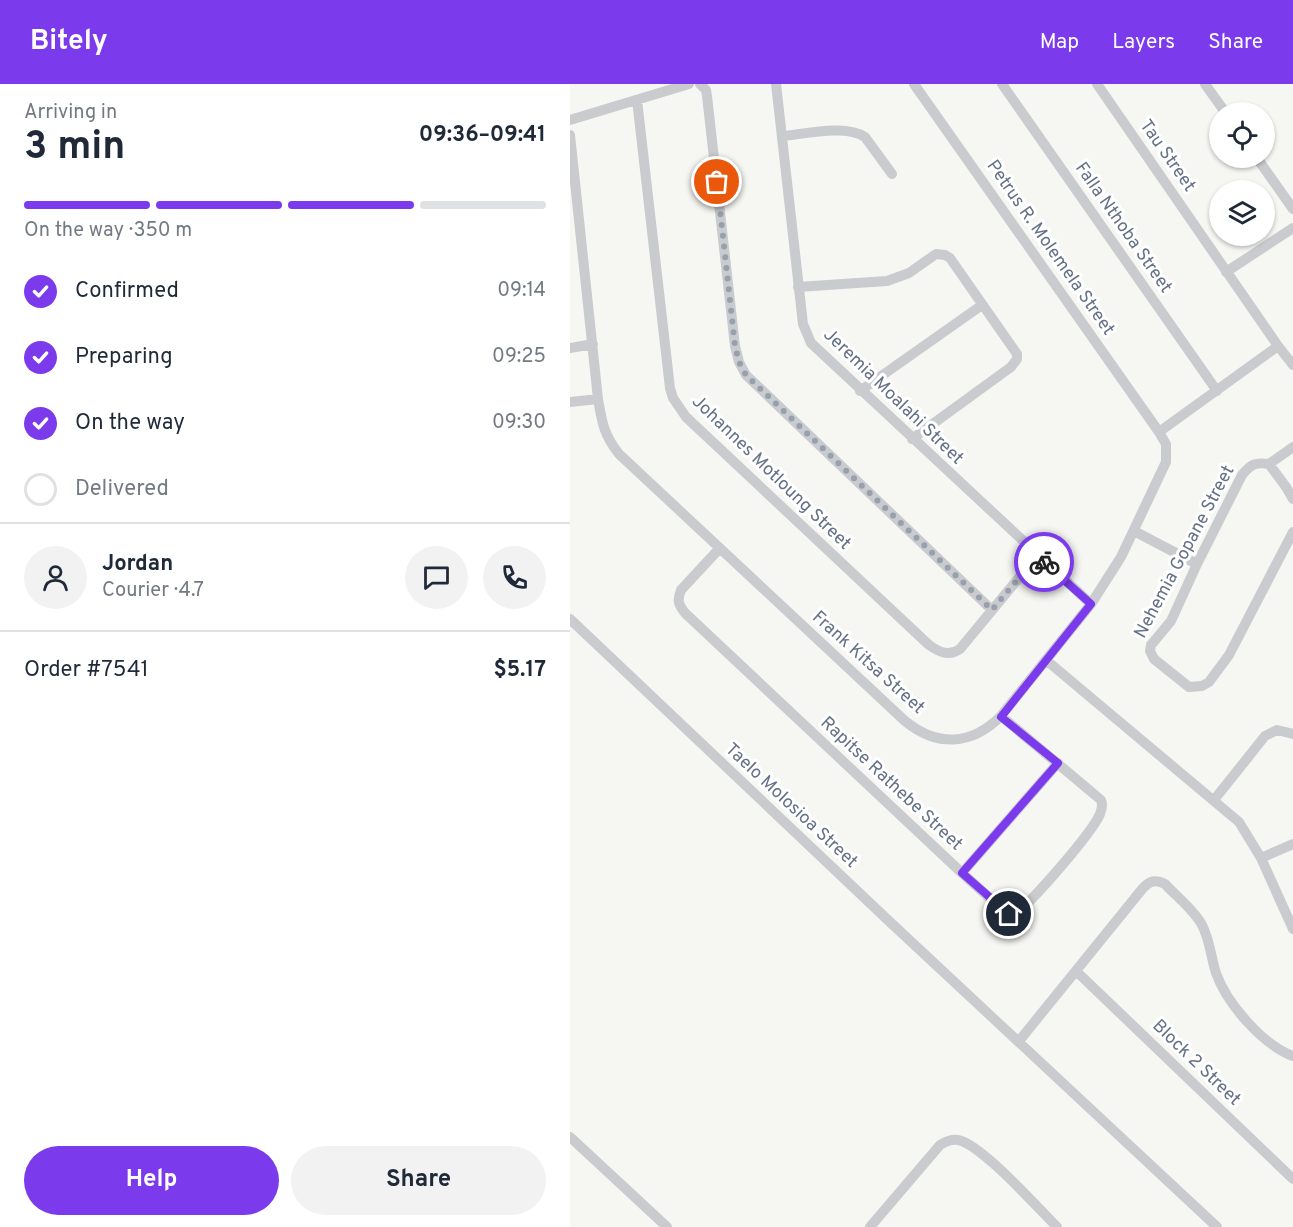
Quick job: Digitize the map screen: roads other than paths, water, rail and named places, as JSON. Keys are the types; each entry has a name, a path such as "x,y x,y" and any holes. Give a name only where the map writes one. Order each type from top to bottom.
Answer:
{"street":[{"path":"570,120 689,84"},
{"path":"700,84 706,90 707,96 735,346 739,362 746,375 992,610"},
{"name":"Jeremia Moalahi Street","path":"776,84 798,287 803,324 811,343 1091,604"},
{"name":"Petrus R. Molemela Street","path":"914,84 1159,432"},
{"name":"Falla Nthoba Street","path":"1002,84 1217,391"},
{"name":"Tau Street","path":"1097,84 1293,365"},
{"path":"1205,84 1218,102"},
{"name":"Johannes Motloung Street","path":"638,100 670,388 679,409 747,476 929,645 944,653 956,652 1037,556"},
{"path":"783,136 844,130 859,133 865,137 892,174"},
{"name":"Frank Kitsa Street","path":"570,135 598,399 605,434 619,454 912,727 930,736 961,739 976,736 991,727 1001,717 1105,584 1134,531 1166,462 1166,444 1159,432"},
{"path":"1264,168 1293,209"},
{"path":"1226,272 1293,228"},
{"path":"798,287 887,281 909,273 931,256 940,254 950,258 1017,354 1017,359 1011,367 912,439"},
{"path":"860,391 982,306"},
{"path":"570,348 593,344"},
{"path":"1159,432 1278,346"},
{"path":"570,402 598,399"},
{"path":"1293,447 1269,464 1293,499"},
{"name":"Nehemia Gopane Street","path":"1269,464 1257,462 1249,466 1242,475 1171,621 1151,645 1150,651 1154,658 1189,687 1209,682 1229,655 1293,532"},
{"path":"1134,531 1197,564"},
{"name":"Rapitse Rathebe Street","path":"719,549 681,590 678,597 679,604 685,613 962,873 1003,910 1014,915 1071,853 1099,816 1103,804 1058,763 1001,717"},
{"name":"Taelo Molosioa Street","path":"570,620 1217,1227"},
{"path":"1046,660 1239,822 1260,858 1293,930"},
{"path":"1214,800 1265,736 1277,730 1293,734"},
{"path":"962,873 1058,763"},
{"path":"1260,858 1293,844"},
{"path":"1019,1041 1143,888 1148,883 1158,881 1165,884 1200,921 1207,935 1217,976 1236,1009 1272,1045 1293,1056"},
{"name":"Block 2 Street","path":"1076,971 1293,1179"},
{"path":"570,1137 667,1227"},
{"path":"870,1227 940,1145 946,1141 956,1140 984,1156 1057,1227"}]}
